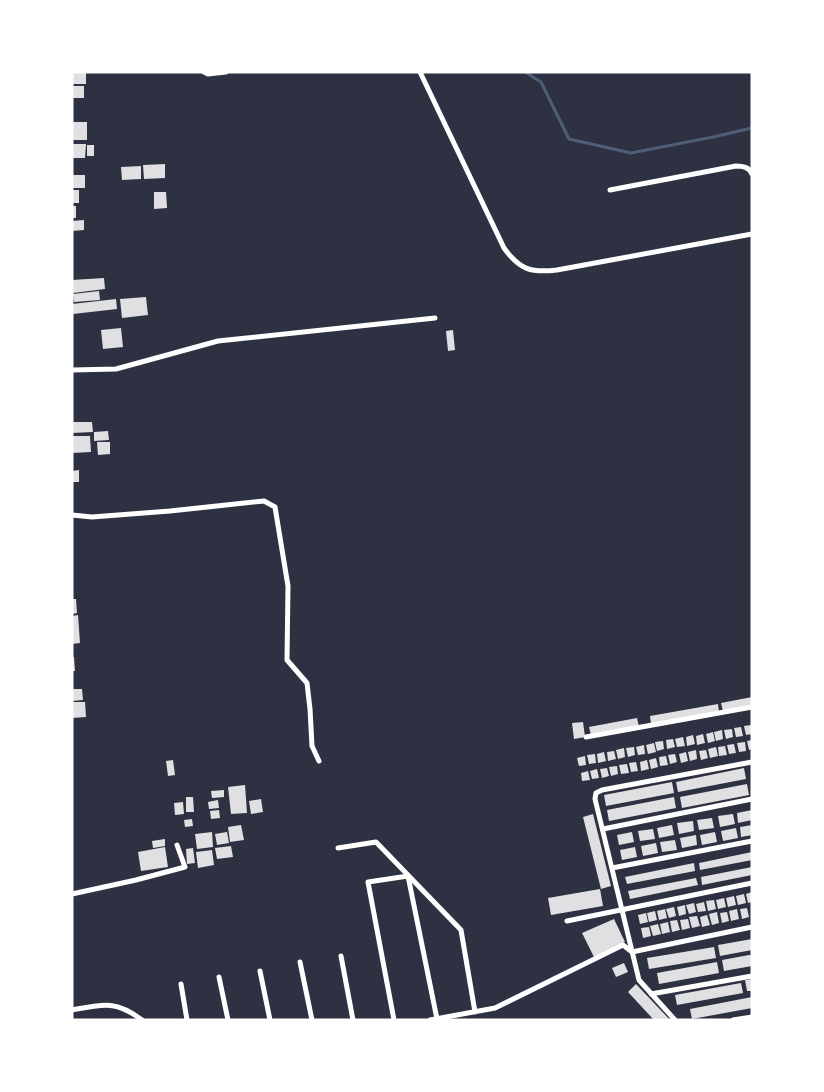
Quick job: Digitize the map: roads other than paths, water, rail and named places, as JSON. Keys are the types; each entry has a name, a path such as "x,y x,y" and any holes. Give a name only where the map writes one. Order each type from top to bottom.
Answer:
{"street":[{"path":"204,72 208,74 226,72"},
{"path":"420,72 504,249 513,260 528,269 542,272 557,270 752,234"},
{"path":"610,190 736,166 747,168 752,174"},
{"path":"72,370 116,369 218,341 435,318"},
{"path":"72,515 92,517 264,501 275,507 288,586 287,660 307,683 312,746 319,761"},
{"path":"586,737 752,707"},
{"path":"675,1020 639,980 596,793 752,762"},
{"path":"603,829 752,799"},
{"path":"612,868 752,841"},
{"path":"338,848 376,842 461,930 475,1012"},
{"path":"72,894 185,867 177,845"},
{"path":"408,876 433,1019 495,1008 623,945 632,952 752,927"},
{"path":"394,1020 368,882 408,876"},
{"path":"567,921 752,883"},
{"path":"341,957 353,1020"},
{"path":"300,962 312,1020"},
{"path":"260,971 270,1020"},
{"path":"219,976 228,1020"},
{"path":"651,994 752,976"},
{"path":"181,984 187,1020"},
{"path":"72,1010 99,1005 117,1005 142,1020"},
{"path":"733,1020 752,1017"}],"waterway":[{"path":"525,72 541,82 569,139 631,153 752,128"}]}
